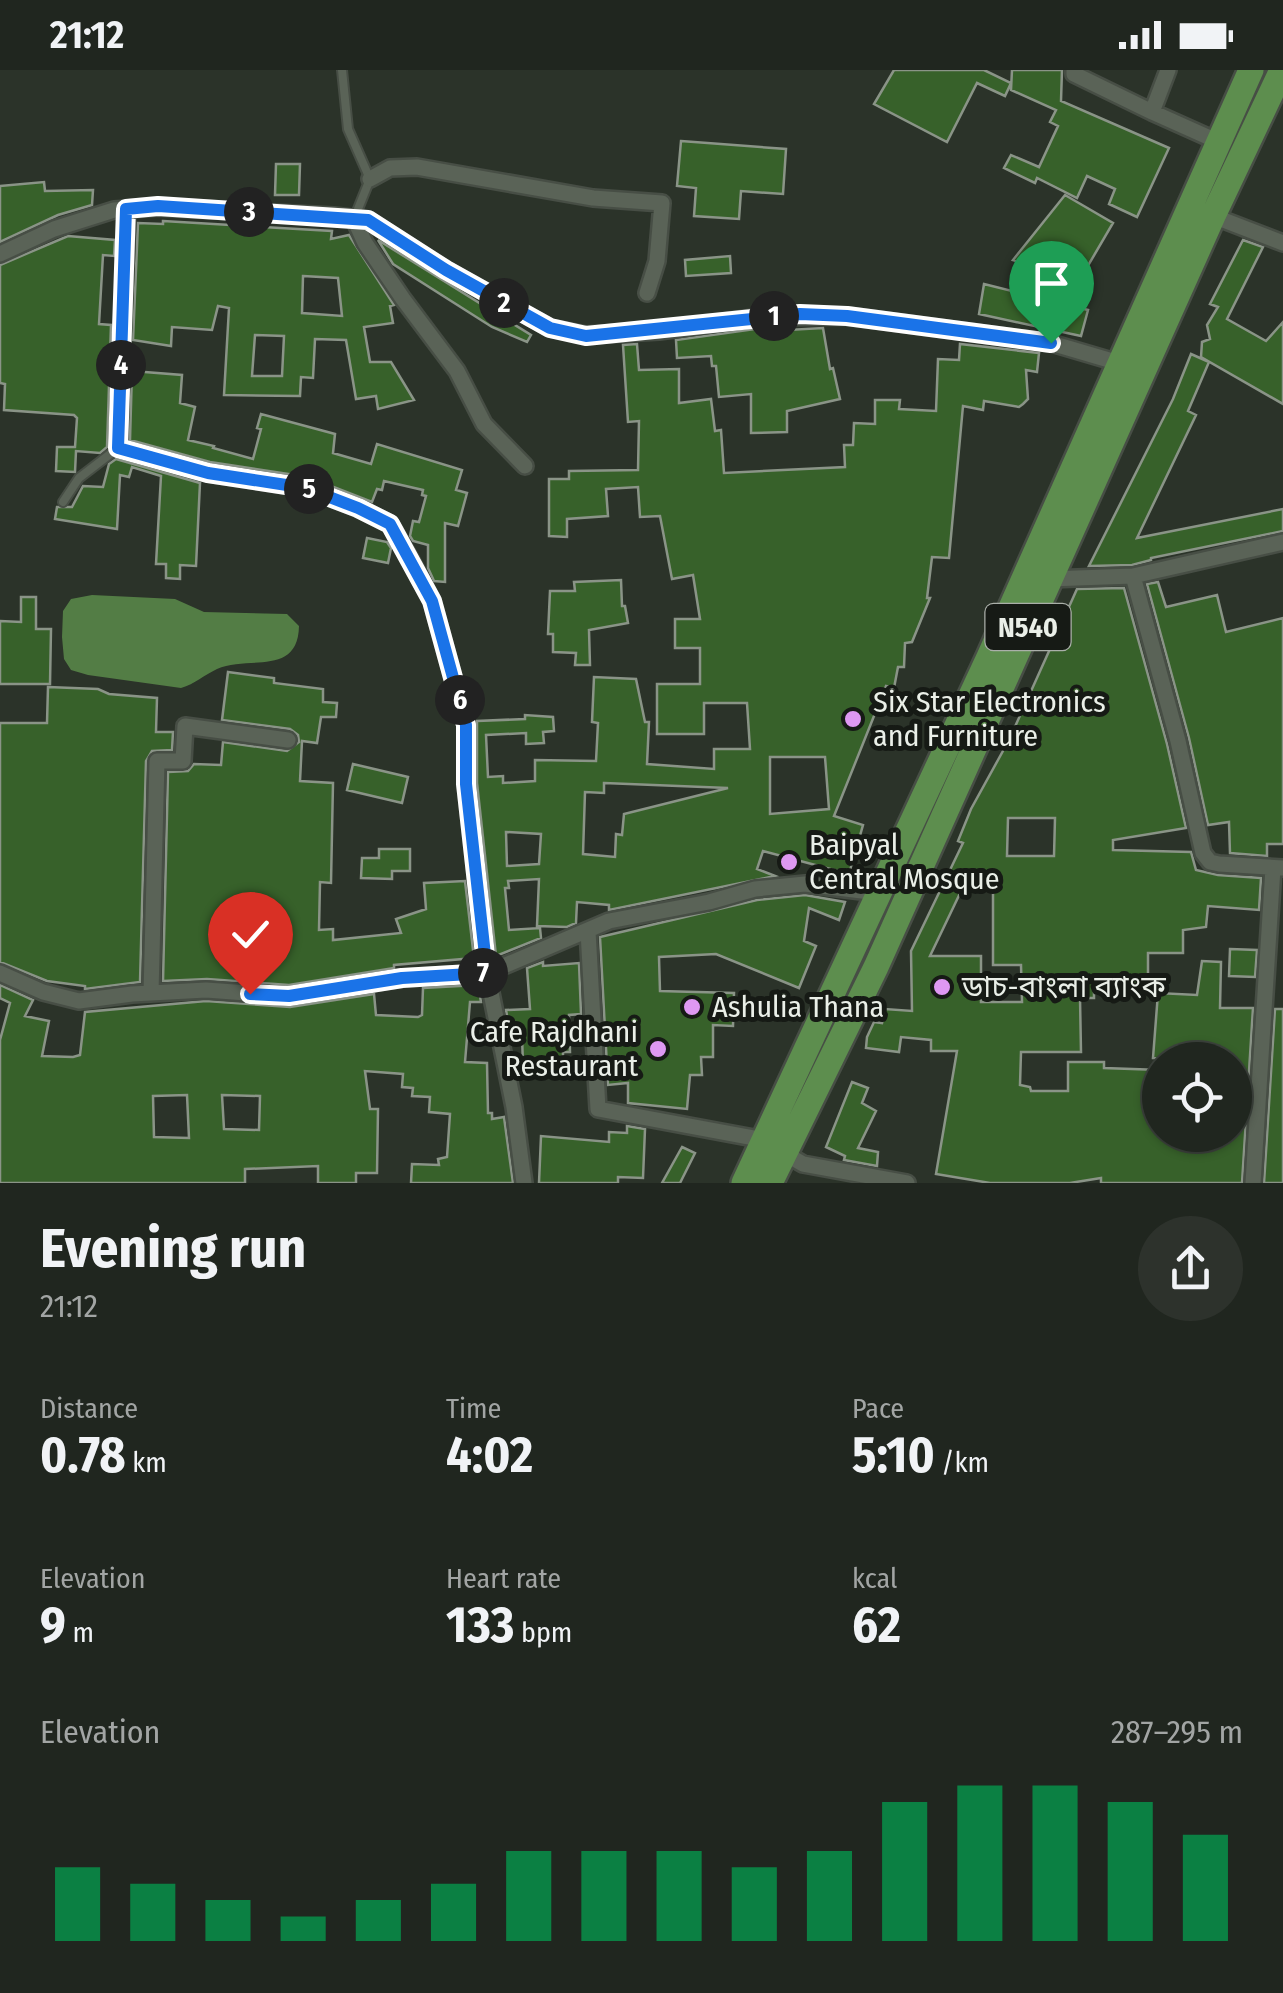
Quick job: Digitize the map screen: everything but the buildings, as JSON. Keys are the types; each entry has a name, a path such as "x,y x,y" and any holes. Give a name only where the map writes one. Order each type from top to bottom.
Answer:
{"highway":[{"name":"N540","path":"770,1183 774,1146 878,893 989,656 1251,70"},
{"name":"N540","path":"744,1183 774,1146 876,967 1282,70"}],"street":[{"path":"1074,70 1074,74 1219,142"},
{"path":"1152,112 1168,70"},
{"path":"370,179 390,168 417,167 594,198 662,203 657,261 646,294"},
{"path":"0,254 90,216 158,206 368,220 446,270 550,328 586,336 761,317 847,316 1051,343 1118,363"},
{"path":"126,209 118,448 208,473 306,488 358,508 390,524 432,601 466,725 466,784 487,973 514,1107 524,1183"},
{"path":"1214,216 1283,243"},
{"path":"354,219 365,243 403,300 457,371 484,424 525,466"},
{"path":"1050,579 1133,576 1283,542"},
{"path":"1133,576 1178,741 1203,854 1210,862 1220,864 1278,868 1254,1183"},
{"path":"150,993 157,761 182,761 185,726 288,740"},
{"path":"0,973 43,992 79,1001 206,990 289,996 402,978 487,973 609,921 755,889 804,884 878,893"},
{"path":"588,931 598,1109 774,1146 803,1164 907,1183"}],"lane":[{"path":"342,70 348,128 370,179 354,219"},
{"path":"63,502 78,478 118,448"}],"shaded area":[{"path":"92,595 175,599 204,612 287,614 299,626 296,642 281,658 229,665 181,688 88,675 71,670 64,659 63,611 71,599"}],"place":[{"name":"Six Star Electronics and Furniture","path":"853,719"},
{"name":"Baipyal Central Mosque","path":"789,862"},
{"name":"ডাচ-বাংলা ব্যাংক","path":"942,987"},
{"name":"Ashulia Thana","path":"692,1007"},
{"name":"Cafe Rajdhani Restaurant","path":"658,1049"}],"route":[{"path":"250,994 289,996 402,978 487,973 466,784 466,725 432,601 390,524 306,488 208,473 118,448 126,209 158,206 368,220 446,270 550,328 586,336 800,314 847,316 1051,343"}]}
